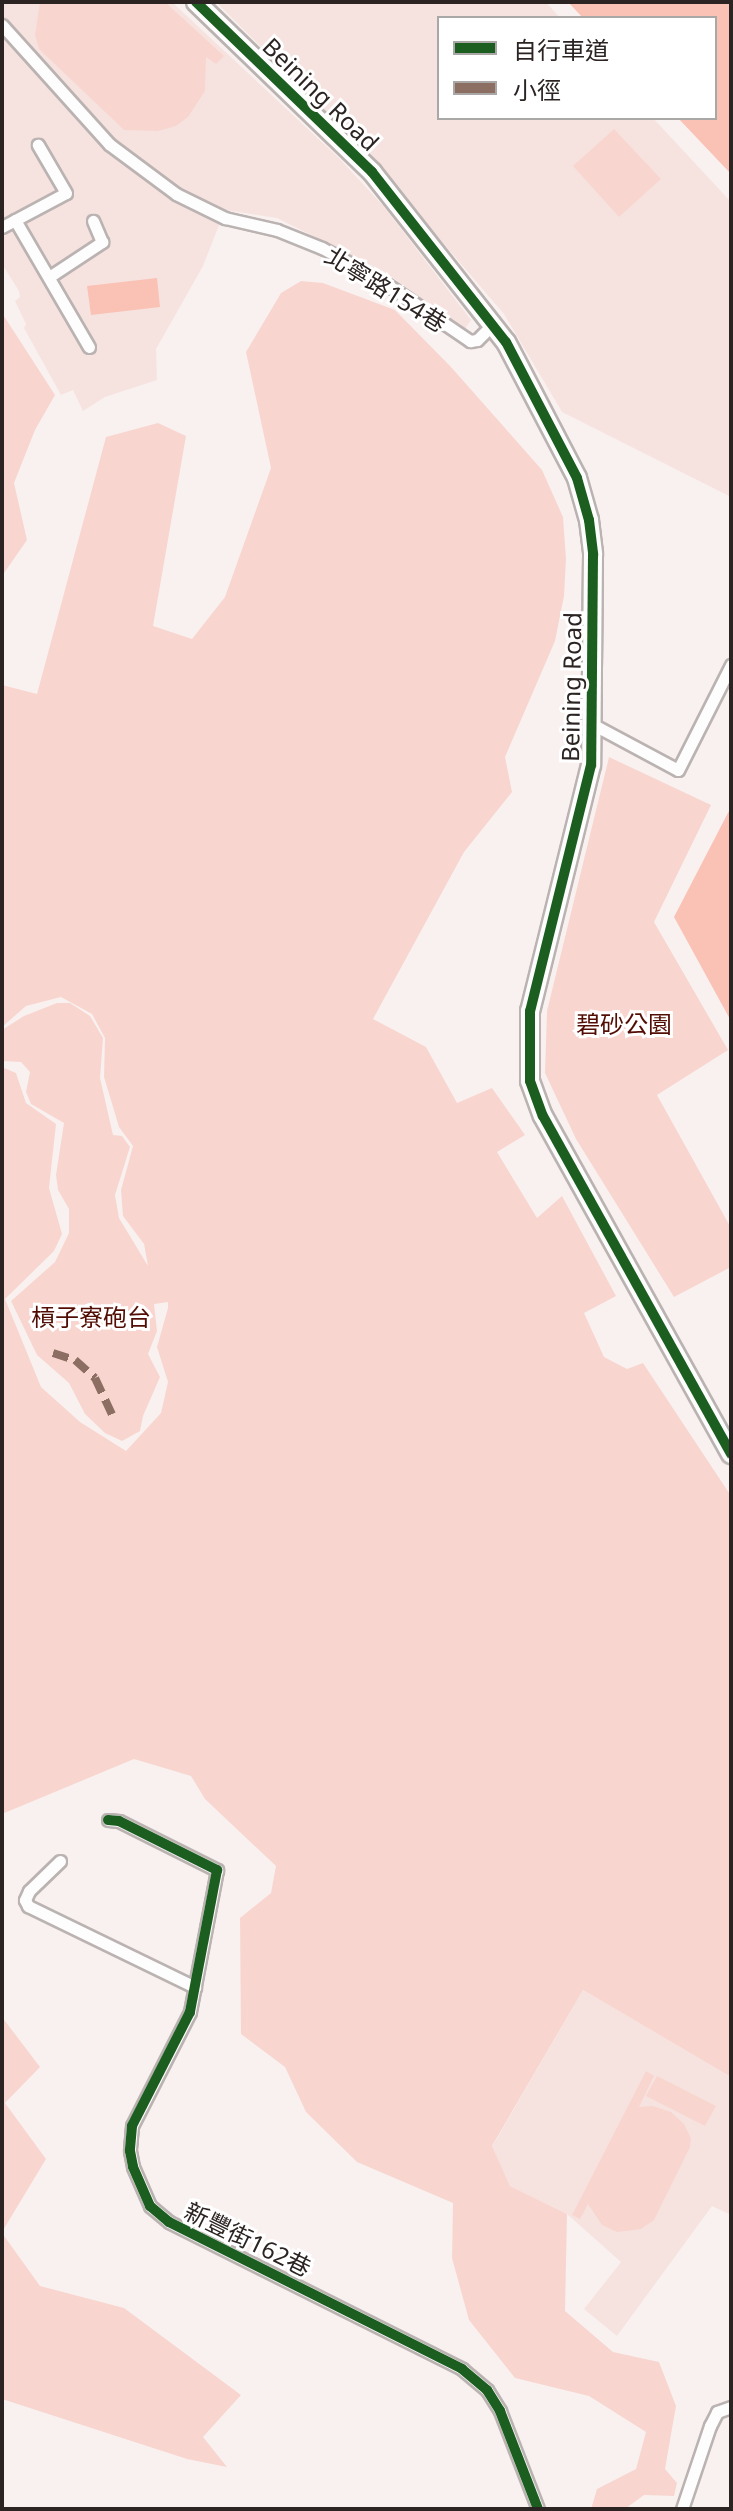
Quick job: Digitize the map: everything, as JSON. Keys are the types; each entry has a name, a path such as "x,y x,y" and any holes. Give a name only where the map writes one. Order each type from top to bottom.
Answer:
{"main road":[{"name":"Beining Road","path":"196,2 372,172 493,324 564,447 585,505 593,555 594,725 588,788 530,1011 530,1081 543,1116 731,1454"}],"street":[{"name":"北寧路154巷","path":"2,25 109,144 176,194 225,218 277,230 322,248 382,281 470,341 477,340 493,324"},
{"path":"2,227 66,193 38,145"},
{"path":"15,220 89,347"},
{"path":"49,277 102,242 93,221"},
{"path":"594,725 678,770 731,665"},
{"name":"新豐街162巷","path":"108,1820 119,1821 217,1870 195,1987 183,2027 132,2126 130,2151 133,2167 150,2206 169,2222 462,2369 487,2390 500,2411 538,2509"},
{"path":"60,1861 29,1891 25,1900 28,1906 195,1987"},
{"path":"682,2509 710,2426 717,2412 731,2407"}],"shaded area":[{"path":"2,2 172,2 340,159 385,208 471,320 465,329 383,271 277,218 225,210 203,266 156,349 157,380 105,397 83,411 73,390 61,395 24,328 26,324 15,301 20,297 19,291 2,264"},
{"path":"216,2 546,2 558,16 437,16 437,120 655,120 731,202 731,497 562,412 504,314 359,145"},
{"path":"568,2 731,2 731,174 680,120 717,120 717,16 581,16"},
{"path":"157,278 160,307 91,315 87,286"},
{"path":"731,807 731,1021 674,917"},
{"path":"583,1990 731,2077 731,2215 712,2206 617,2336 584,2309 621,2262 567,2214 510,2186 492,2147"}],"green space":[{"path":"40,2 165,2 224,56 216,64 206,57 205,91 188,117 176,126 158,131 124,130 39,49 35,35"},
{"path":"614,129 661,179 619,217 573,166"},
{"name":"槓子寮砲台","path":"301,281 323,283 395,310 451,367 542,470 563,517 566,559 564,596 555,641 505,757 512,792 464,852 373,1019 426,1047 457,1103 492,1088 525,1135 497,1152 537,1218 562,1196 616,1296 584,1313 604,1357 627,1369 643,1363 731,1496 731,2077 583,1990 492,2146 510,2186 567,2214 565,2311 613,2352 659,2362 676,2406 665,2469 677,2483 674,2496 644,2495 625,2509 591,2509 597,2489 636,2469 646,2432 589,2396 515,2378 469,2320 452,2258 453,2203 357,2162 306,2112 285,2067 241,2034 240,1918 271,1893 276,1866 205,1799 191,1776 134,1759 2,1814 2,1067 16,1073 26,1103 56,1124 49,1188 62,1234 54,1251 5,1299 41,1387 80,1422 126,1451 161,1413 168,1382 157,1347 168,1302 154,1304 157,1331 148,1354 160,1377 140,1431 122,1441 105,1433 85,1414 69,1383 37,1355 11,1301 55,1262 69,1233 69,1209 58,1190 56,1175 64,1123 31,1104 26,1092 30,1072 21,1062 2,1061 2,1030 24,1016 57,1003 70,1003 90,1016 103,1038 100,1078 113,1135 122,1136 130,1147 115,1195 119,1218 148,1266 144,1244 123,1216 121,1190 133,1146 119,1127 104,1077 105,1038 92,1014 61,997 26,1006 2,1027 2,685 37,694 106,437 158,423 186,436 153,626 192,639 225,597 271,468 246,352 281,293"},
{"path":"2,313 55,395 35,430 14,483 27,540 2,576"},
{"name":"碧砂公園","path":"609,757 711,805 654,922 728,1050 657,1095 731,1228 731,1267 674,1297 576,1139 545,1073 547,1011"},
{"path":"2,2017 40,2067 5,2103 46,2159 2,2232"},
{"path":"646,2071 654,2076 639,2107 653,2106 671,2112 684,2124 691,2138 690,2147 654,2220 641,2229 617,2232 602,2225 588,2204 580,2219 572,2215"},
{"path":"657,2076 716,2106 705,2126 646,2096"},
{"path":"2,2233 40,2286 124,2308 241,2395 203,2437 227,2467 187,2459 2,2399"}],"marked path":[{"path":"53,1353 75,1360 95,1378 112,1414"}],"cycle path":[{"path":"196,2 372,172 506,342 577,478 589,520 593,555 591,765 530,1011 530,1081 543,1116 731,1454"},
{"path":"108,1820 119,1821 217,1870 190,2012 132,2126 130,2151 133,2167 150,2206 169,2222 462,2369 487,2390 500,2411 538,2509"}]}
